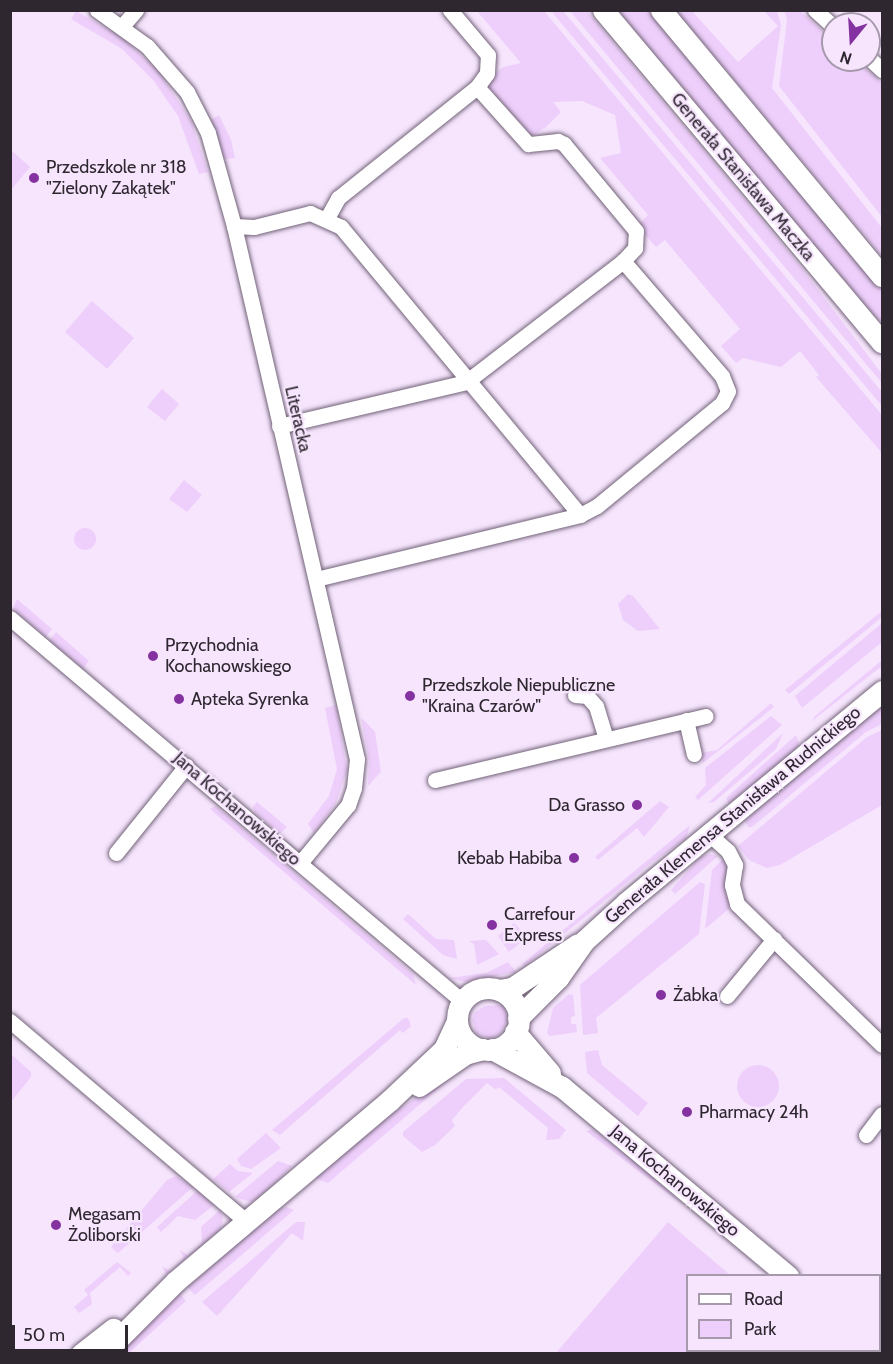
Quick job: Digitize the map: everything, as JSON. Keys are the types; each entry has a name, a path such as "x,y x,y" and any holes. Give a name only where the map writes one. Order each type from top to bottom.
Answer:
{"street":[{"name":"Literacka","path":"97,10 123,25 168,68 196,106 208,133 234,226 357,759 354,788 348,805 300,863"},
{"path":"123,25 136,10"},
{"path":"327,218 338,198 477,87 487,73 488,55 450,10"},
{"name":"Generała Stanisława Maczka","path":"603,10 882,343"},
{"path":"661,10 882,276"},
{"path":"279,426 466,382 623,261 635,248 636,231 564,144 558,141 528,144 477,87"},
{"path":"234,226 254,227 310,213 327,218 341,227 466,382 580,514"},
{"path":"316,579 580,514 597,506 722,404 728,391 722,376 623,261"},
{"name":"Jana Kochanowskiego","path":"10,618 300,863 459,1011"},
{"name":"Generała Klemensa Stanisława Rudnickiego","path":"499,990 512,988 584,941 882,691"},
{"path":"575,694 587,696 596,706 606,738"},
{"path":"435,780 706,716"},
{"path":"686,720 694,754"},
{"path":"116,853 186,766"},
{"path":"709,834 728,851 735,865 732,885 737,904 882,1045"},
{"path":"727,996 774,939"},
{"name":"Generała Klemensa Stanisława Rudnickiego","path":"517,1025 558,978 584,941"},
{"path":"81,1353 144,1309 389,1101 444,1049 459,1011 478,989 499,990 514,1003 517,1025 506,1043 465,1054 389,1101"},
{"path":"459,1011 465,1040 487,1049"},
{"path":"10,1020 246,1221"},
{"name":"Jana Kochanowskiego","path":"517,1025 562,1087"},
{"name":"Jana Kochanowskiego","path":"487,1049 562,1087 787,1274"},
{"path":"866,1135 882,1114"},
{"path":"103,1353 144,1309"}],"green space":[{"path":"784,10 800,11 821,29 821,72 870,72 882,83 882,217 779,86 787,20"},
{"path":"76,11 123,38 159,72 191,121 208,172 199,174 178,116 153,80 122,49 71,19"},
{"path":"477,11 544,11 882,415 882,453 816,377 819,375 800,351 781,367 743,358 736,363 721,346 740,329 665,240 656,247 637,226 648,215 600,158 621,153 615,115 582,101 553,102 561,112 534,135 526,133 488,86 491,77 503,67 521,63"},
{"path":"551,11 563,11 882,392 882,406"},
{"path":"570,11 587,11 797,262 882,374 882,383"},
{"path":"614,11 648,11 882,289 882,323 835,274"},
{"path":"676,11 692,11 738,62 778,26 764,11 777,11 781,25 772,88 882,228 882,256"},
{"path":"219,115 231,140 235,158 224,159 211,120"},
{"path":"11,150 30,167 11,190"},
{"path":"92,301 134,338 107,369 65,332"},
{"path":"162,389 179,404 165,421 147,407"},
{"path":"184,480 202,495 187,512 169,499"},
{"path":"81,528 89,528 96,535 96,543 89,550 81,550 74,543 74,535"},
{"path":"628,594 633,596 660,629 638,631 623,620 618,604"},
{"path":"17,599 52,629 46,637 13,609"},
{"path":"882,611 882,617 789,694 785,690"},
{"path":"882,623 882,642 802,708 795,696"},
{"path":"56,632 89,661 83,669 49,641"},
{"path":"882,660 882,666 812,721 815,716"},
{"path":"771,703 774,707 703,763 701,753 717,750"},
{"path":"882,704 882,724 866,732 752,827 748,827 745,821 767,800"},
{"path":"336,705 347,770 336,803 314,833 308,824 329,796 337,769 325,708"},
{"path":"771,716 782,725 698,800 695,797 706,785 705,768"},
{"path":"361,717 375,732 381,772 368,786 369,760"},
{"path":"882,730 882,805 780,865 767,868 749,860 738,846 867,737"},
{"path":"783,733 776,749 714,802 708,803"},
{"path":"796,735 799,743 795,752 729,804 726,798"},
{"path":"660,801 669,807 644,837 637,828 598,860 595,857"},
{"path":"257,802 287,827 280,834 255,813 253,807"},
{"path":"216,806 413,974 416,985 210,809"},
{"path":"690,825 686,839 651,863 525,966 522,964"},
{"path":"709,854 718,856 675,894 671,890 700,857"},
{"path":"723,859 729,867 726,892 731,907 705,929 712,870"},
{"path":"700,882 705,884 699,934 596,1018 598,1033 583,1035 580,985"},
{"path":"408,914 436,939 454,940 457,959 443,955 403,919"},
{"path":"514,923 527,937 509,952 498,936"},
{"path":"486,940 499,954 477,965 474,944 469,941"},
{"path":"508,962 516,972 466,982 449,978 486,973"},
{"path":"569,994 573,995 575,1016 571,1017 571,1024 576,1024 577,1032 550,1036 547,1033 553,1008"},
{"path":"504,1005 508,1019 501,1033 491,1039 476,1034 472,1020 475,1012 485,1006"},
{"path":"404,1018 408,1018 411,1026 403,1033 400,1030 280,1135 272,1130"},
{"path":"598,1050 602,1065 648,1103 638,1116 587,1073 585,1052"},
{"path":"11,1054 31,1072 31,1077 11,1102"},
{"path":"758,1065 766,1066 773,1071 778,1078 778,1094 773,1101 766,1106 758,1107 750,1106 743,1101 738,1094 737,1086 738,1078 743,1071 750,1066"},
{"path":"451,1073 453,1076 328,1183 315,1178 396,1111"},
{"path":"504,1078 566,1130 559,1139 546,1140 548,1128 499,1087 496,1090 487,1083 452,1120 455,1126 435,1145 422,1152 403,1136 403,1132 466,1079"},
{"path":"592,1129 636,1160 683,1205 586,1131"},
{"path":"266,1133 281,1148 251,1169 241,1166 237,1159"},
{"path":"278,1161 292,1166 261,1197 251,1202 235,1197"},
{"path":"230,1164 238,1171 253,1173 229,1192 213,1179"},
{"path":"176,1176 193,1187 118,1253 111,1247 167,1180"},
{"path":"197,1191 214,1205 195,1220 178,1216 161,1232 157,1227"},
{"path":"287,1207 294,1210 195,1295 186,1286 277,1209"},
{"path":"220,1210 223,1218 220,1231 159,1280 166,1274 162,1266 170,1271 184,1258 180,1250 188,1255 202,1243 201,1227"},
{"path":"296,1222 305,1222 303,1241 292,1233 217,1316 202,1302"},
{"path":"668,1222 729,1274 686,1274 686,1352 823,1353 556,1353"},
{"path":"117,1262 131,1273 128,1276 120,1267 90,1293 92,1304 79,1313 74,1307 88,1295 84,1290"},
{"path":"179,1292 186,1301 129,1353 118,1353"}],"place":[{"name":"Przedszkole nr 318 \"Zielony Zakątek\"","path":"34,178"},
{"name":"Przychodnia Kochanowskiego","path":"153,656"},
{"name":"Przedszkole Niepubliczne \"Kraina Czarów\"","path":"410,696"},
{"name":"Apteka Syrenka","path":"179,699"},
{"name":"Da Grasso","path":"637,805"},
{"name":"Kebab Habiba","path":"574,858"},
{"name":"Carrefour Express","path":"492,925"},
{"name":"Żabka","path":"661,995"},
{"name":"Pharmacy 24h","path":"687,1112"},
{"name":"Megasam Żoliborski","path":"56,1225"}]}
